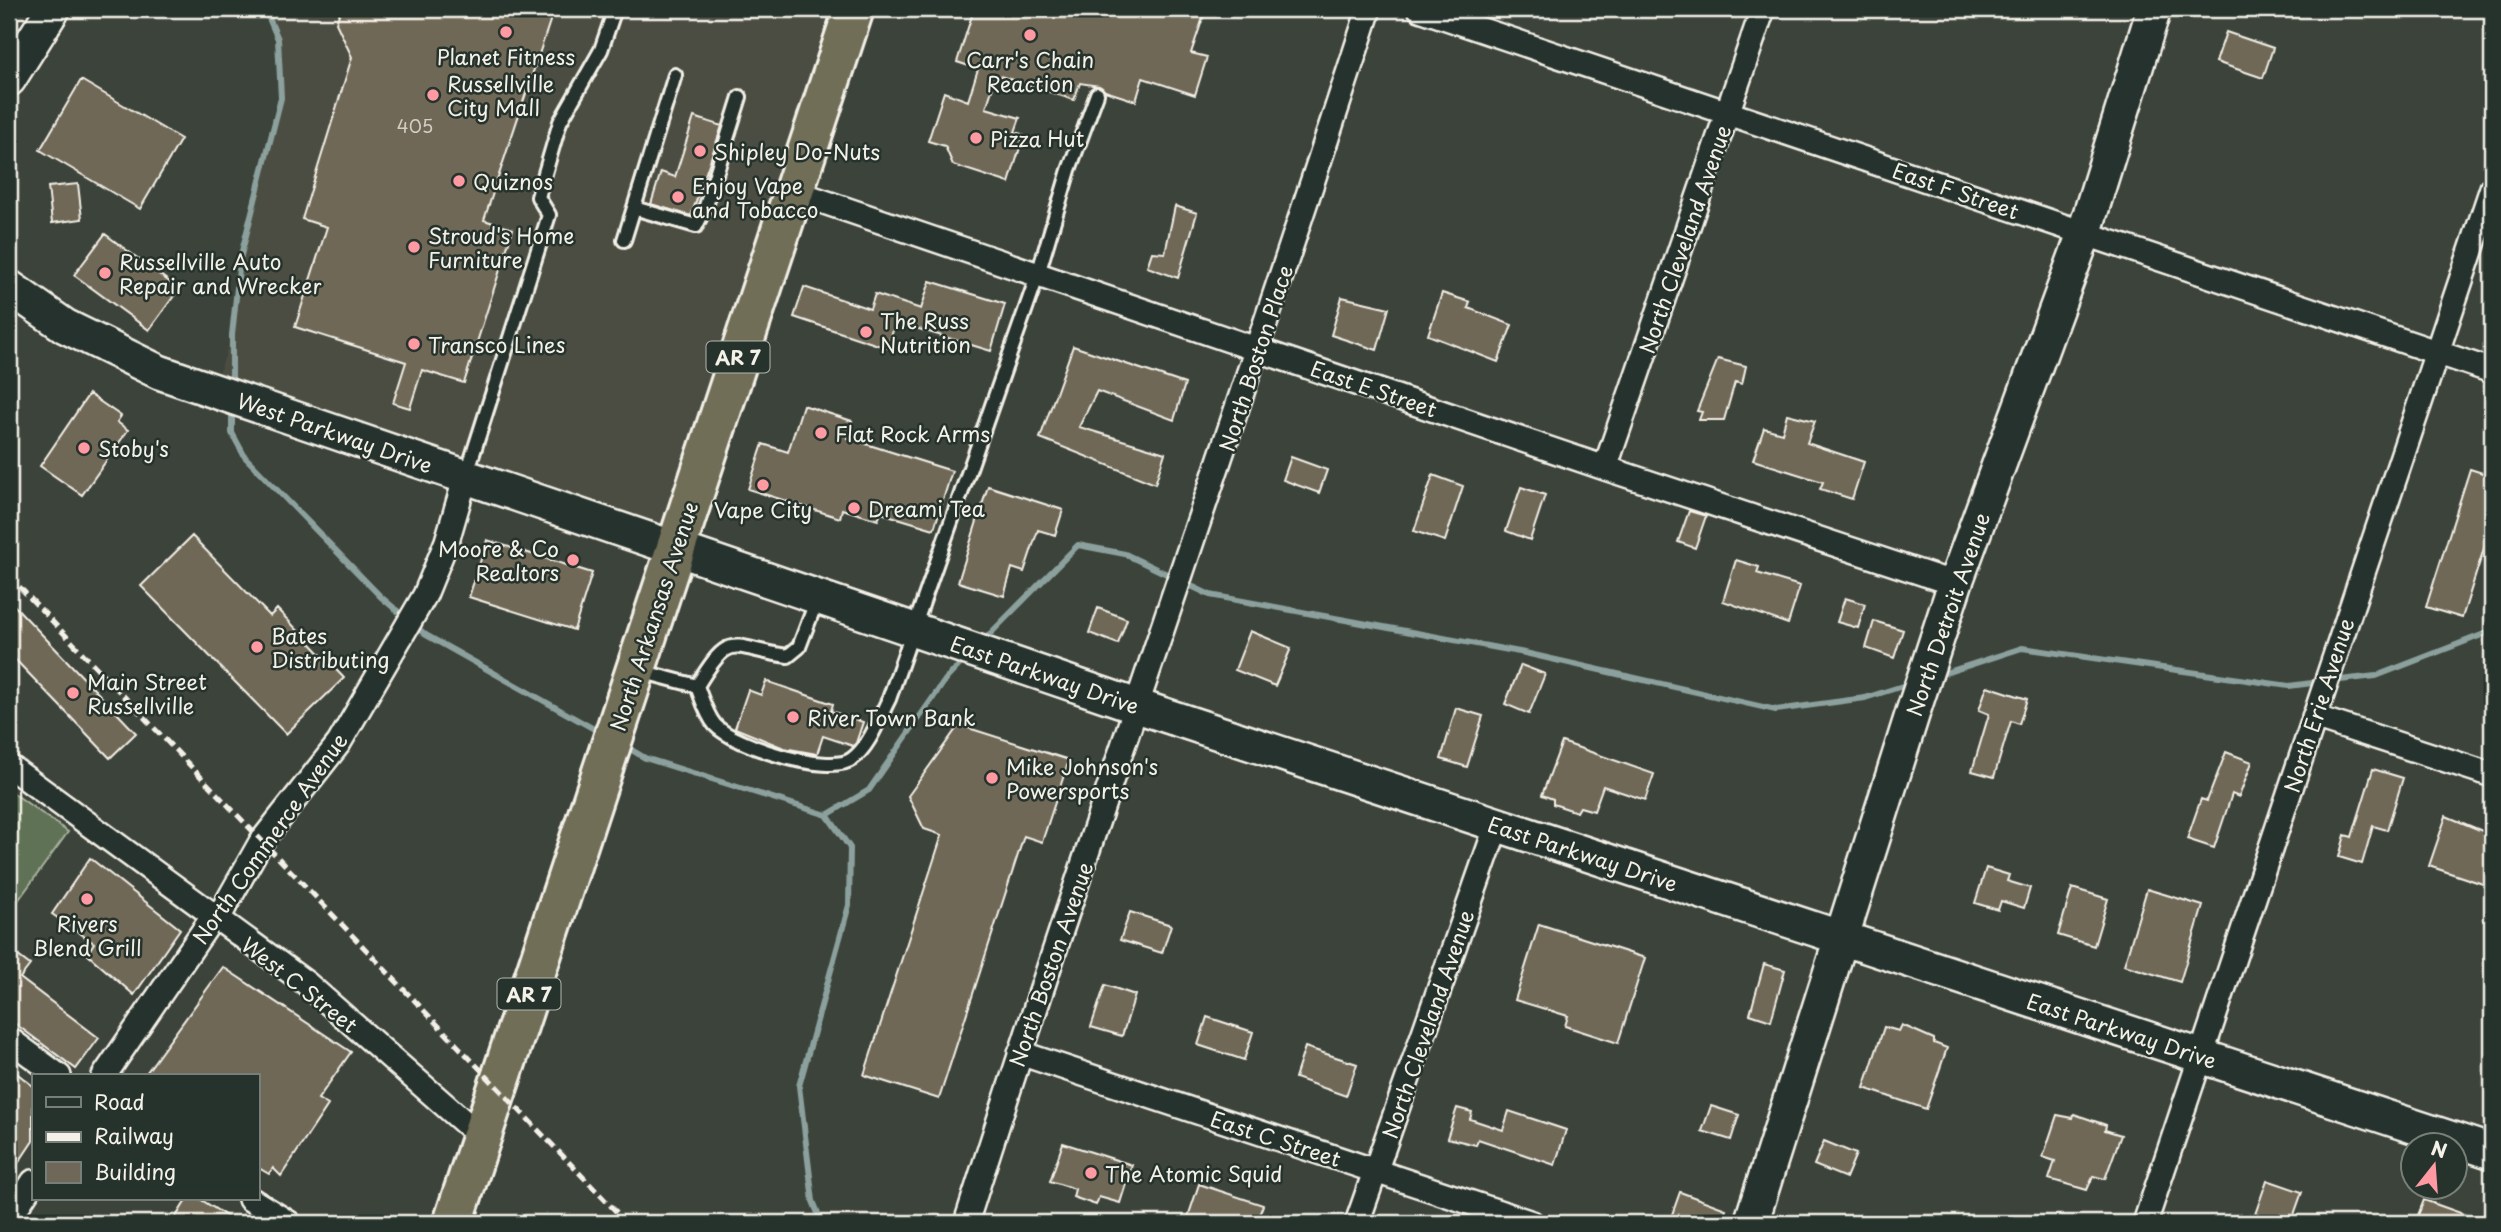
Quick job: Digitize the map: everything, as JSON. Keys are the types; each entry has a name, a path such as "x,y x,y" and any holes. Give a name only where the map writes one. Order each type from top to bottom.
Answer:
{"highway":[{"name":"North Arkansas Avenue","path":"453,1223 854,9"}],"main road":[{"path":"9,79 53,9"},
{"name":"North Detroit Avenue","path":"1751,1223 1955,584 2084,234 2154,9"},
{"name":"West Parkway Drive","path":"9,288 65,326 113,352 213,391 676,547"},
{"name":"East Parkway Drive","path":"676,547 1137,706 2492,1152"}],"street":[{"name":"North Boston Place","path":"1137,706 1259,348 1369,9"},
{"name":"East F Street","path":"1420,9 2492,371"},
{"name":"North Cleveland Avenue","path":"1605,468 1763,9"},
{"name":"North Erie Avenue","path":"2146,1223 2492,187"},
{"name":"East E Street","path":"792,191 1605,468 1955,584"},
{"name":"North Commerce Avenue","path":"105,1074 213,917 221,913 261,842 339,743 398,636 425,596 466,476"},
{"name":"North Boston Avenue","path":"966,1223 1020,1053 1137,706"},
{"path":"2316,710 2492,775"},
{"name":"West C Street","path":"9,766 306,983 481,1137"},
{"name":"North Cleveland Avenue","path":"1357,1223 1497,825"},
{"path":"9,1040 56,1074"},
{"name":"East C Street","path":"1020,1053 1532,1223"},
{"path":"9,1219 32,1184"},
{"path":"252,1200 289,1223"}],"lane":[{"path":"466,476 549,215 538,197 559,122 601,50 615,9"},
{"path":"624,240 675,75"},
{"path":"635,669 697,686 717,727 736,738 792,759 834,765 851,761 864,747 888,699 913,629 1038,274 1069,170 1097,94"},
{"path":"634,208 696,226 706,206 740,97"},
{"path":"697,686 712,661 723,649 734,644 788,656 799,647 819,596"}],"shaded area":[{"name":"Russellville City Mall","path":"265,9 855,9 676,547 213,391 232,335 240,259 281,98 278,39"}],"green space":[{"path":"9,790 68,832 9,913"}],"building":[{"path":"341,9 554,9 484,220 513,229 464,383 422,370 410,408 393,403 406,362 295,327 327,227 302,219 352,57 336,23"},
{"path":"974,9 1206,9 1191,53 1207,57 1195,95 1143,78 1136,101 1105,91 1099,86 1080,83 1074,100 997,75 986,108 1020,118 1015,132 1024,135 1009,183 953,165 945,146 928,141 944,92 968,101 978,69 957,62"},
{"path":"2226,32 2273,48 2263,78 2216,62"},
{"path":"81,80 181,139 140,209 40,150"},
{"path":"694,117 722,126 691,216 651,204 661,172 675,177"},
{"path":"78,184 82,219 52,223 48,187"},
{"path":"1175,206 1197,213 1178,278 1147,267 1152,252 1165,253"},
{"path":"105,234 179,289 149,330 74,275"},
{"path":"930,281 1005,304 991,351 896,322 887,348 794,317 804,287 870,309 875,294 921,309"},
{"path":"1442,293 1470,302 1468,308 1512,325 1498,362 1428,335"},
{"path":"1342,297 1389,308 1377,350 1331,335"},
{"path":"1073,346 1185,384 1174,420 1097,391 1079,427 1165,453 1155,484 1040,438"},
{"path":"1718,359 1746,366 1742,384 1735,382 1724,420 1699,420 1702,412 1697,411"},
{"name":"Stoby's","path":"89,394 121,416 117,422 128,430 82,495 40,466"},
{"path":"803,405 852,421 847,438 952,471 934,529 881,513 878,520 842,509 840,518 748,489 763,444 788,452"},
{"path":"1787,414 1815,421 1807,443 1864,462 1852,499 1820,489 1823,482 1753,460 1764,428 1782,433"},
{"path":"1291,457 1327,470 1319,493 1283,480"},
{"path":"2470,469 2492,476 2492,523 2462,618 2426,607"},
{"path":"1433,475 1463,486 1445,541 1414,531"},
{"path":"988,486 1063,510 1055,535 1038,530 1024,572 1012,568 1004,596 958,582"},
{"path":"1521,487 1545,495 1530,540 1506,531"},
{"path":"1689,511 1706,516 1695,548 1678,542"},
{"name":"Bates Distributing","path":"192,536 270,616 277,609 344,678 286,734 141,586"},
{"path":"487,540 592,573 574,630 469,597"},
{"path":"1736,560 1759,567 1757,573 1800,586 1788,624 1723,601"},
{"path":"1845,598 1865,604 1858,628 1837,622"},
{"name":"Main Street Russellville","path":"9,600 136,733 110,758 9,653"},
{"path":"1098,608 1127,619 1118,644 1089,633"},
{"path":"1874,621 1903,630 1894,658 1866,648"},
{"path":"1250,631 1291,648 1275,686 1235,670"},
{"path":"1521,665 1545,674 1529,714 1505,704"},
{"name":"River Town Bank","path":"766,681 833,704 831,711 863,722 856,743 853,746 823,736 817,754 784,748 735,728 748,690 761,695"},
{"path":"1987,686 2027,699 2019,724 2011,721 1994,777 1972,771 1989,714 1979,710"},
{"path":"1456,708 1483,716 1467,767 1441,759"},
{"path":"959,725 1069,760 1042,842 1024,836 939,1099 864,1075 942,835 924,829 908,796"},
{"path":"1562,742 1654,774 1645,800 1603,786 1594,811 1580,807 1577,812 1553,804 1553,799 1542,795"},
{"path":"2226,752 2252,762 2239,797 2232,794 2214,848 2187,839 2201,799 2207,801"},
{"path":"2373,769 2403,778 2387,830 2373,826 2362,864 2339,857 2345,835 2352,837"},
{"path":"2446,816 2492,835 2492,887 2429,866"},
{"path":"90,858 180,929 134,995 87,954 94,943 52,914"},
{"path":"1986,868 2009,875 2007,881 2030,888 2024,908 2001,901 1998,910 1975,903"},
{"path":"2072,888 2108,899 2094,946 2058,935"},
{"path":"2147,889 2203,906 2180,982 2124,965"},
{"path":"1130,912 1171,925 1162,953 1120,940"},
{"path":"1539,924 1645,958 1618,1043 1565,1026 1568,1016 1515,1000"},
{"path":"9,949 30,965 20,978 99,1038 76,1069 9,1019"},
{"path":"1764,964 1785,970 1771,1021 1750,1014"},
{"path":"223,967 351,1052 318,1099 328,1105 281,1176 273,1168 269,1174 259,1168 259,1074 145,1074"},
{"path":"1105,985 1135,995 1122,1036 1091,1027"},
{"path":"1207,1017 1253,1032 1244,1060 1198,1045"},
{"path":"1902,1025 1947,1048 1926,1109 1864,1088 1884,1027 1899,1031"},
{"path":"1305,1047 1357,1064 1346,1096 1295,1078"},
{"path":"9,1067 32,1085 32,1142 9,1177"},
{"path":"1711,1106 1739,1115 1731,1140 1702,1131"},
{"path":"1457,1108 1472,1112 1470,1119 1503,1130 1509,1111 1566,1130 1555,1165 1478,1139 1476,1145 1447,1138"},
{"path":"2074,1114 2106,1125 2105,1130 2121,1135 2105,1179 2093,1176 2087,1190 2049,1179 2055,1161 2043,1157 2057,1115 2073,1118"},
{"path":"1824,1141 1856,1154 1846,1178 1814,1165"},
{"name":"The Atomic Squid","path":"1063,1143 1132,1165 1120,1203 1099,1197 1096,1205 1073,1197 1075,1189 1050,1181"},
{"path":"2267,1180 2302,1192 2291,1223 2252,1223"},
{"path":"1199,1184 1263,1205 1256,1223 1186,1223"},
{"path":"1680,1192 1726,1209 1721,1223 1669,1223"},
{"path":"186,1200 202,1200 237,1223 172,1223"},
{"path":"2424,1200 2483,1221 2482,1223 2415,1223"}],"waterway":[{"path":"232,385 232,335 240,259 281,98 278,39 265,9"},
{"path":"232,407 232,433 245,457 381,597 426,635 603,734"},
{"path":"981,643 1078,545 1125,554 1175,578"},
{"path":"1185,583 1210,595 1525,653 1776,710 1865,698 1909,684"},
{"path":"2331,681 2376,676 2492,631"},
{"path":"1936,676 2022,648 2289,686 2320,682"},
{"path":"827,815 869,790 946,679 966,658"},
{"path":"625,746 645,758 827,815 850,848 849,905 799,1086 813,1201 822,1223"}],"railway":[{"path":"9,576 627,1223"}],"place":[{"name":"Planet Fitness","path":"506,32"},
{"name":"Carr's Chain Reaction","path":"1030,35"},
{"name":"Russellville City Mall","path":"433,95"},
{"name":"Pizza Hut","path":"976,138"},
{"name":"Shipley Do-Nuts","path":"700,151"},
{"name":"Quiznos","path":"459,181"},
{"name":"Enjoy Vape and Tobacco","path":"678,197"},
{"name":"Stroud's Home Furniture","path":"414,247"},
{"name":"Russellville Auto Repair and Wrecker","path":"105,273"},
{"name":"The Russ Nutrition","path":"866,332"},
{"name":"Transco Lines","path":"414,344"},
{"name":"Flat Rock Arms","path":"821,433"},
{"name":"Stoby's","path":"84,448"},
{"name":"Vape City","path":"763,485"},
{"name":"Dreami Tea","path":"854,508"},
{"name":"Moore & Co Realtors","path":"573,560"},
{"name":"Bates Distributing","path":"257,647"},
{"name":"Main Street Russellville","path":"73,693"},
{"name":"River Town Bank","path":"793,717"},
{"name":"Mike Johnson's Powersports","path":"992,778"},
{"name":"Rivers Blend Grill","path":"87,899"},
{"name":"The Atomic Squid","path":"1091,1173"}]}
